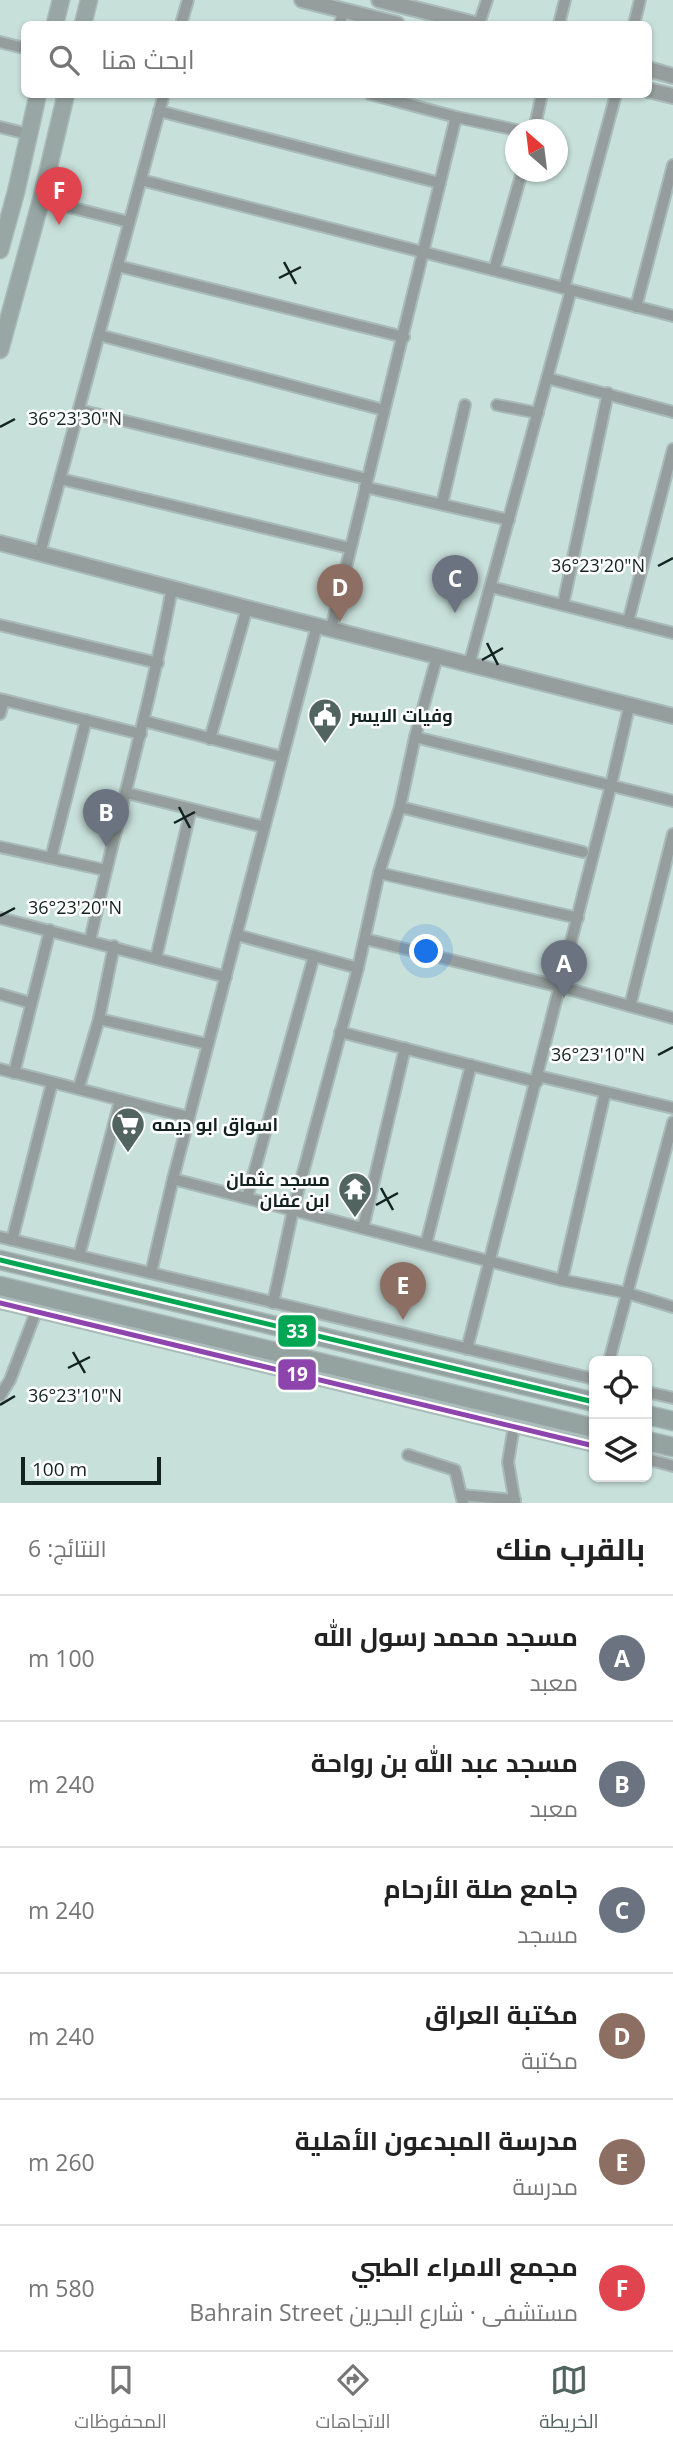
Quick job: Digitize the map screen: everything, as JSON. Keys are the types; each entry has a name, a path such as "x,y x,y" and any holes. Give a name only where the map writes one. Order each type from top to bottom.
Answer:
{"highway":[{"path":"0,1260 589,1401"},
{"path":"0,1286 48,1309 261,1347 589,1427"},
{"path":"261,1347 268,1325"},
{"path":"652,1416 673,1421"},
{"path":"652,1442 673,1447"}],"main road":[{"path":"56,21 61,0"},
{"path":"84,21 89,0"},
{"path":"0,250 37,98"},
{"path":"0,351 41,201 65,98"},
{"path":"0,260 23,265"}],"street":[{"path":"182,21 188,0"},
{"path":"302,0 342,18 370,21"},
{"path":"379,0 465,21"},
{"path":"478,21 487,0"},
{"path":"560,21 565,0"},
{"path":"635,21 640,0"},
{"path":"0,42 21,47"},
{"path":"652,70 673,76"},
{"path":"652,91 673,96"},
{"path":"40,553 163,98"},
{"path":"385,98 505,128"},
{"path":"536,119 541,98"},
{"path":"469,665 538,413 615,98"},
{"path":"159,111 440,183"},
{"path":"151,1273 282,757 349,548 404,337 456,117"},
{"path":"0,127 28,134"},
{"path":"636,307 673,165"},
{"path":"141,180 673,316"},
{"path":"494,270 519,182"},
{"path":"41,201 129,222"},
{"path":"117,267 404,337"},
{"path":"99,335 384,410"},
{"path":"547,378 673,412"},
{"path":"563,605 608,393"},
{"path":"442,504 465,405"},
{"path":"497,405 538,413"},
{"path":"79,410 509,520"},
{"path":"628,622 673,449"},
{"path":"61,478 349,548"},
{"path":"0,543 629,707 673,716"},
{"path":"491,587 673,631"},
{"path":"90,941 105,870 127,793 158,663 172,588"},
{"path":"210,739 247,608"},
{"path":"0,625 158,663"},
{"path":"273,1303 293,1210 437,657"},
{"path":"0,714 2,699 141,734"},
{"path":"467,1349 561,987 629,707"},
{"path":"51,858 86,720"},
{"path":"144,722 282,757"},
{"path":"415,737 673,801"},
{"path":"127,793 264,827"},
{"path":"400,807 583,852"},
{"path":"156,958 191,809"},
{"path":"630,1006 673,834"},
{"path":"0,847 105,870"},
{"path":"379,873 578,918"},
{"path":"0,918 226,977"},
{"path":"14,1073 50,930"},
{"path":"237,935 358,968"},
{"path":"365,939 561,987 673,1018"},
{"path":"79,1087 99,1019 114,946"},
{"path":"247,1198 314,956"},
{"path":"0,994 31,1003"},
{"path":"99,1019 207,1044"},
{"path":"341,1032 471,1065 673,1108"},
{"path":"363,1228 405,1048"},
{"path":"426,1244 471,1065"},
{"path":"0,1069 189,1117"},
{"path":"12,1240 52,1083"},
{"path":"562,1280 605,1093"},
{"path":"79,1256 120,1101"},
{"path":"610,1356 673,1122"},
{"path":"173,1179 562,1280 627,1293 673,1307"},
{"path":"0,1237 589,1379"},
{"path":"0,1303 48,1309 589,1445"},
{"path":"0,1396 48,1309"},
{"path":"652,1393 673,1398"},
{"path":"408,1455 455,1470 462,1499 515,1501 508,1462 514,1426"},
{"path":"652,1460 673,1466"}],"transit line":[{"name":"33","path":"0,1260 589,1401"},
{"name":"19","path":"0,1303 589,1445"}],"place":[{"name":"مجمع الامراء الطبي","path":"59,225"},
{"name":"جامع صلة الأرحام","path":"455,613"},
{"name":"مكتبة العراق","path":"340,622"},
{"name":"وفيات الايسر","path":"325,745"},
{"name":"مسجد عبد الله بن رواحة","path":"106,847"},
{"name":"مسجد محمد رسول الله","path":"564,998"},
{"name":"اسواق ابو ديمه","path":"128,1154"},
{"name":"مسجد عثمان ابن عفان","path":"355,1219"},
{"name":"مدرسة المبدعون الأهلية","path":"403,1320"}]}
